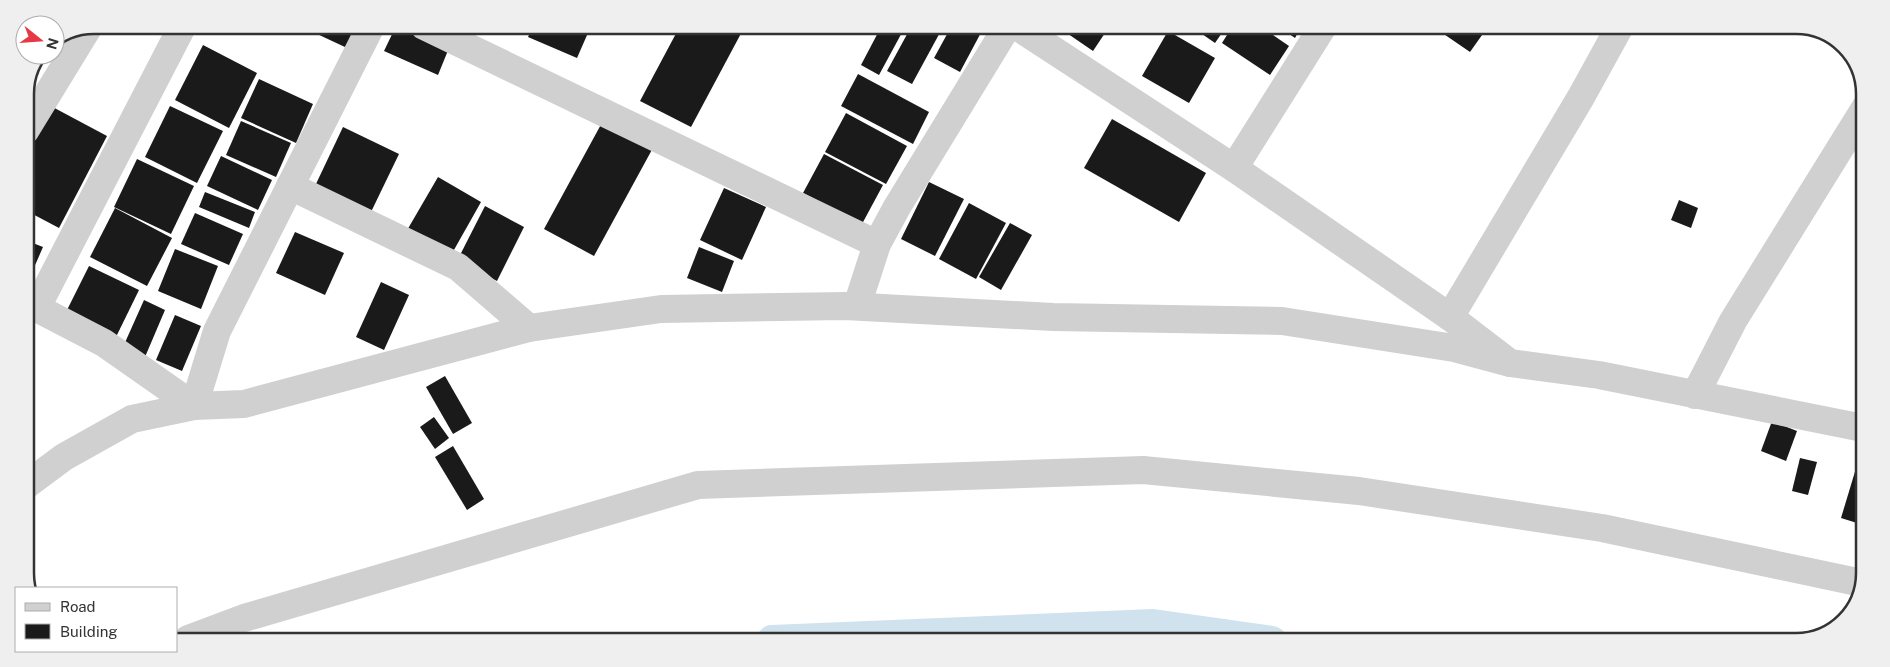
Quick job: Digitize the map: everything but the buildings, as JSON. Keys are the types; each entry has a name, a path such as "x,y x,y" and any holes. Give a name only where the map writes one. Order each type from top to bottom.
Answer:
{"street":[{"path":"34,299 178,34"},
{"path":"194,406 217,331 367,34"},
{"path":"441,34 877,244"},
{"path":"857,306 877,244 897,207 1003,34"},
{"path":"1029,34 1234,168 1450,317 1510,363"},
{"path":"1234,168 1318,34"},
{"path":"1450,317 1581,97 1616,34"},
{"path":"34,116 84,35"},
{"path":"1695,394 1734,321 1856,123"},
{"path":"290,186 458,267 528,328"},
{"path":"34,479 64,457 132,419 194,406 244,404 528,328 661,309 857,306 1053,317 1282,321 1454,348 1510,363 1599,375 1856,427"},
{"path":"34,307 104,343 194,406"},
{"path":"204,633 244,618 698,485 1143,470 1359,491 1602,528 1856,582"}],"waterway":[{"path":"939,633 1153,624 1216,633"}]}
